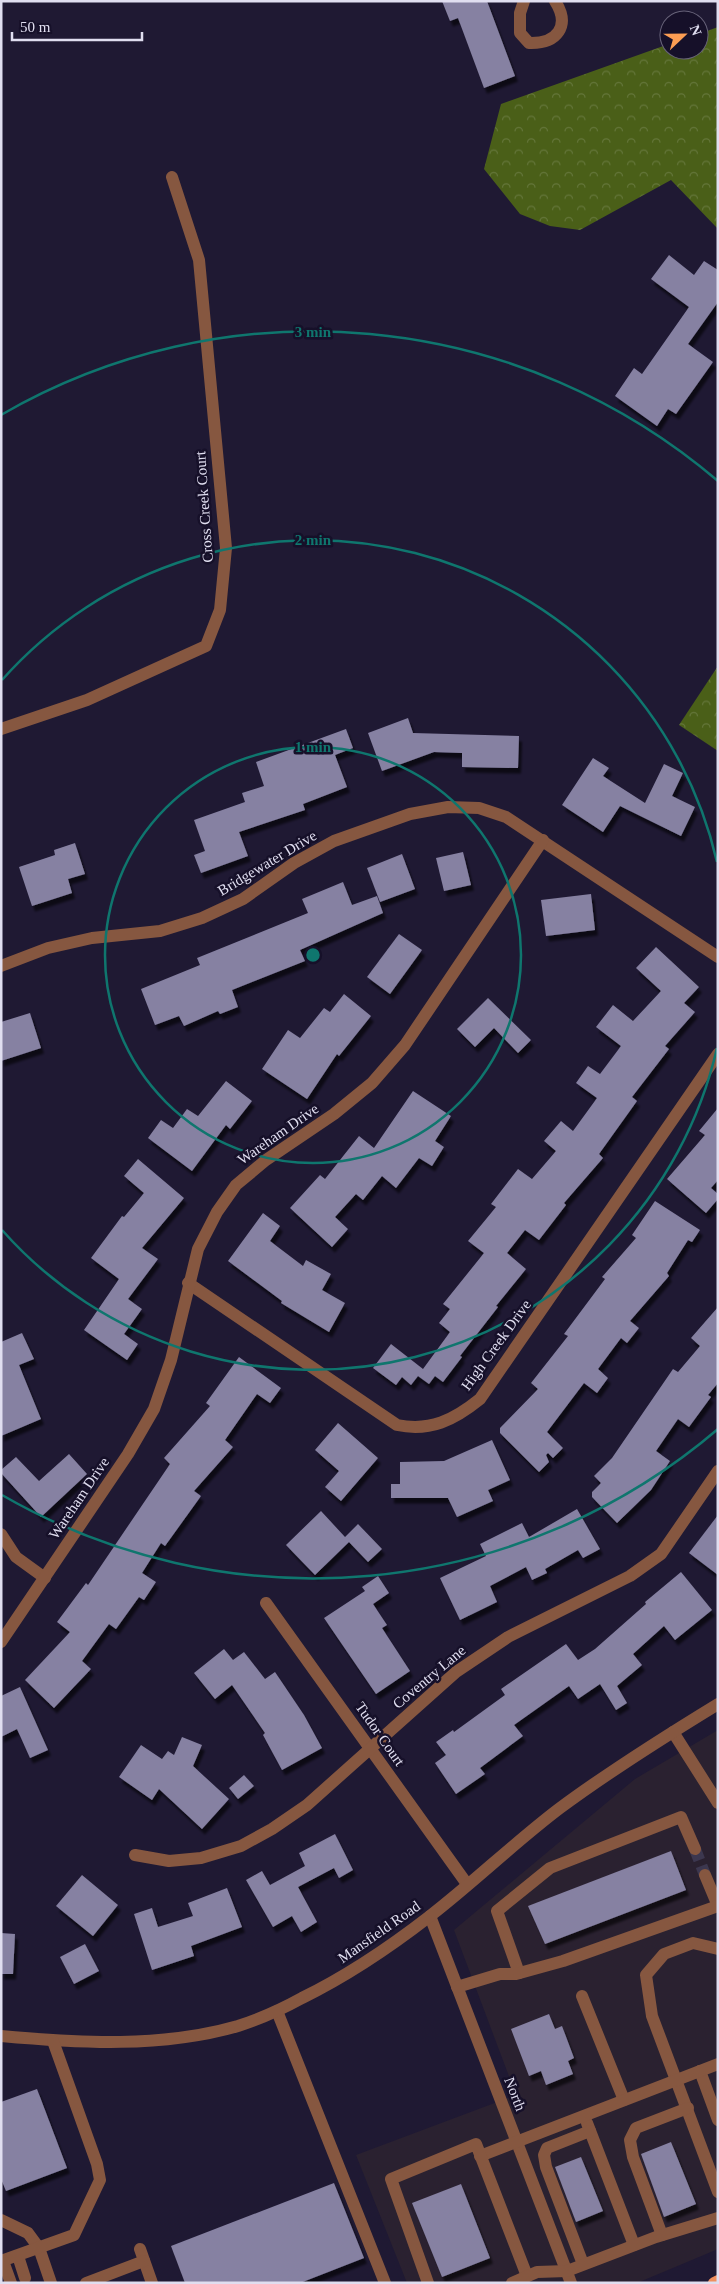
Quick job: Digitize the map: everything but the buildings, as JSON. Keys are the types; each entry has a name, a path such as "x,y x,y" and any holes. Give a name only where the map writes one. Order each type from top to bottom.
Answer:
{"main road":[{"path":"714,2283 718,2281"}],"street":[{"path":"524,1 520,13 520,34 529,43 536,43 554,37 559,32 562,22 561,11 555,1"},
{"name":"Cross Creek Court","path":"1,729 86,700 206,646 220,610 226,548 199,260 172,178"},
{"name":"Bridgewater Drive","path":"1,966 48,948 92,938 160,931 202,918 243,899 294,863 334,841 410,814 448,807 479,808 506,817 718,958"},
{"name":"Wareham Drive","path":"1,1642 128,1454 154,1409 171,1360 188,1283 198,1249 217,1212 236,1185 266,1160 334,1114 372,1083 405,1045 543,840"},
{"name":"High Creek Drive","path":"188,1283 397,1425 413,1428 430,1427 464,1411 480,1399 718,1054"},
{"name":"Coventry Lane","path":"135,1855 169,1861 201,1858 241,1846 272,1829 307,1805 456,1672 508,1637 630,1576 661,1554 718,1471"},
{"path":"1,1534 16,1557 45,1578"},
{"name":"Tudor Court","path":"266,1603 467,1884"},
{"name":"Mansfield Road","path":"1,2036 53,2041 134,2042 187,2036 238,2026 277,2011 342,1978 430,1916 560,1808 718,1704"},
{"path":"673,1732 718,1803"},
{"path":"519,1973 498,1911 550,1868 681,1817 695,1850"},
{"path":"457,1987 500,1974 519,1973 563,1961 718,1906 705,1875"},
{"name":"North","path":"430,1916 569,2277"},
{"path":"718,1949 693,1943 664,1954 646,1974 652,2016 718,2192"},
{"path":"582,1996 624,2100"},
{"path":"277,2011 383,2282"},
{"path":"11,2283 2,2261 74,2234 100,2180 97,2164 53,2041"},
{"path":"480,2156 717,2065"},
{"path":"700,2071 718,2120"},
{"path":"662,2235 633,2157 630,2140 636,2128 688,2108"},
{"path":"584,2116 634,2245"},
{"path":"584,2264 546,2167 544,2155 547,2148 590,2131"},
{"path":"428,2283 391,2179 476,2144 527,2276"},
{"path":"512,2283 537,2272 569,2277 584,2264 662,2235 718,2218"},
{"path":"1,2220 28,2232 39,2248 51,2283"},
{"path":"140,2249 152,2283"},
{"path":"18,2256 26,2278"},
{"path":"86,2283 144,2261"}],"shaded area":[{"path":"718,1730 718,2249 637,2283 407,2283 356,2155 516,2095 454,1930 635,1779"}],"green space":[{"path":"718,27 718,229 671,180 580,230 550,226 520,214 484,169 501,104 659,48 659,60 709,60 709,30"},
{"path":"718,666 718,751 679,725"}],"tunnel":[{"path":"695,1849 705,1875"}]}
